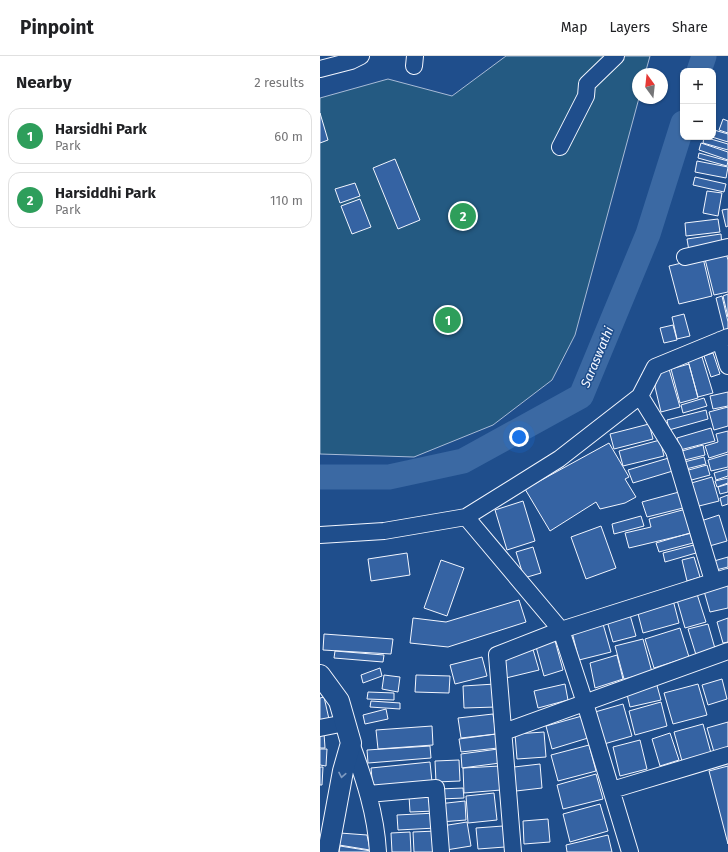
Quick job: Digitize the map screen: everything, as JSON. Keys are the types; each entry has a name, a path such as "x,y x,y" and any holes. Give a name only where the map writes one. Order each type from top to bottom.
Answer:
{"main road":[{"path":"320,675 339,701 351,743 343,771 328,852"}],"street":[{"path":"320,69 351,61 361,56"},
{"path":"560,146 586,96 588,84 616,56"},
{"path":"685,257 728,247"},
{"path":"320,535 384,531 466,516 559,459 640,396 655,367 724,338 728,366"},
{"path":"513,852 497,655 561,630 721,579 674,451 640,396"},
{"path":"466,516 561,630 612,790 630,852"},
{"path":"504,732 585,704 637,683 728,651"},
{"path":"320,728 345,723"},
{"path":"351,743 365,780 377,836 378,852"},
{"path":"612,790 728,755"},
{"path":"368,794 436,788 441,852"}],"shaded area":[{"path":"506,56 650,56 647,68 632,68 632,104 637,104 575,335 552,380 493,425 414,457 320,454 320,98 388,79 452,96"}],"building":[{"path":"320,113 328,140 320,143"},
{"path":"723,119 728,121 728,133 719,130"},
{"path":"716,131 728,134 728,142 716,138"},
{"path":"704,140 714,140 728,144 728,150 703,143"},
{"path":"701,143 728,152 728,160 699,150"},
{"path":"699,153 728,161 727,166 698,158"},
{"path":"395,159 420,220 398,229 373,168"},
{"path":"697,161 728,167 726,178 695,172"},
{"path":"695,177 726,184 724,192 693,185"},
{"path":"355,183 360,196 340,203 335,189"},
{"path":"707,191 722,193 718,216 703,213"},
{"path":"360,199 371,227 352,234 341,206"},
{"path":"728,209 728,226 726,227 722,210"},
{"path":"718,219 720,232 686,236 685,223"},
{"path":"721,234 722,246 689,251 687,239"},
{"path":"726,253 728,260 728,292 714,295 705,259"},
{"path":"703,258 712,296 679,304 669,266"},
{"path":"728,294 728,317 723,296"},
{"path":"722,296 728,322 728,329 724,330 716,298"},
{"path":"684,314 690,336 677,339 672,317"},
{"path":"673,325 677,340 664,343 660,328"},
{"path":"713,353 720,374 711,377 704,356"},
{"path":"702,357 713,393 698,397 688,361"},
{"path":"689,364 698,398 680,403 671,369"},
{"path":"669,369 680,407 661,412 655,387 657,378 662,371"},
{"path":"728,392 728,406 713,409 710,396"},
{"path":"704,398 707,406 683,413 681,405"},
{"path":"728,407 728,426 714,430 709,412"},
{"path":"706,410 708,419 669,430 667,420"},
{"path":"649,424 653,439 614,449 610,434"},
{"path":"711,428 715,441 680,450 677,438"},
{"path":"728,431 728,452 709,458 705,446 718,442 716,434"},
{"path":"660,440 664,456 623,466 619,451"},
{"path":"609,443 629,477 625,479 636,497 625,503 600,509 596,502 550,531 525,489"},
{"path":"703,445 705,455 685,460 682,451"},
{"path":"728,454 728,467 711,471 708,460"},
{"path":"672,457 676,470 633,483 628,470"},
{"path":"704,457 706,464 686,469 684,462"},
{"path":"707,465 710,475 688,481 685,471"},
{"path":"728,469 728,476 716,480 714,473"},
{"path":"712,477 719,501 695,507 688,484"},
{"path":"728,478 728,483 717,487 715,481"},
{"path":"728,484 728,492 720,494 718,487"},
{"path":"679,492 683,508 647,517 642,502"},
{"path":"728,495 728,504 722,506 720,498"},
{"path":"523,501 535,541 507,550 495,510"},
{"path":"686,509 692,533 629,548 625,533 651,527 649,519"},
{"path":"719,515 727,541 706,547 698,522"},
{"path":"641,516 644,526 614,534 612,524"},
{"path":"601,526 616,568 586,579 571,537"},
{"path":"690,533 693,543 659,552 656,543"},
{"path":"694,545 696,553 665,562 663,553"},
{"path":"533,547 541,573 524,578 516,552"},
{"path":"407,553 410,575 371,581 368,559"},
{"path":"694,557 700,577 687,581 682,560"},
{"path":"728,557 728,567 716,570 714,561"},
{"path":"441,560 464,568 447,616 424,608"},
{"path":"728,585 728,608 710,612 704,591"},
{"path":"697,594 706,622 685,628 677,600"},
{"path":"519,600 526,622 448,647 410,643 413,618 446,622"},
{"path":"673,600 679,623 643,633 637,610"},
{"path":"630,615 636,636 613,642 607,621"},
{"path":"728,618 728,642 723,643 717,622"},
{"path":"603,624 611,652 579,660 572,632"},
{"path":"708,624 716,652 697,658 688,629"},
{"path":"680,628 689,657 654,668 645,639"},
{"path":"324,634 393,639 391,654 323,650"},
{"path":"554,637 563,670 544,676 535,643"},
{"path":"643,639 652,672 624,679 615,646"},
{"path":"532,646 539,670 506,678 505,657"},
{"path":"335,651 384,655 383,662 334,658"},
{"path":"617,655 623,679 595,688 590,663"},
{"path":"482,657 487,676 455,684 450,665"},
{"path":"380,668 382,676 363,683 361,675"},
{"path":"384,675 400,677 398,692 382,689"},
{"path":"416,675 450,676 449,693 415,692"},
{"path":"722,679 727,699 708,705 702,685"},
{"path":"656,682 661,700 630,707 626,690"},
{"path":"495,684 496,707 464,708 463,686"},
{"path":"565,684 568,700 538,708 534,691"},
{"path":"698,684 707,715 673,724 664,693"},
{"path":"368,692 394,693 394,700 367,699"},
{"path":"324,697 329,719 320,721 320,698"},
{"path":"371,701 400,703 400,709 370,707"},
{"path":"661,702 667,726 635,735 629,711"},
{"path":"623,704 632,736 604,744 595,712"},
{"path":"386,709 388,719 365,724 363,715"},
{"path":"493,714 496,734 461,738 458,718"},
{"path":"582,716 588,738 552,749 546,726"},
{"path":"728,722 728,748 714,752 707,728"},
{"path":"703,724 711,753 682,761 674,732"},
{"path":"432,726 433,745 378,749 376,730"},
{"path":"544,732 546,757 517,759 515,734"},
{"path":"320,733 324,733 325,748 320,748"},
{"path":"670,733 679,760 660,766 652,739"},
{"path":"496,734 498,748 461,752 459,739"},
{"path":"640,740 647,769 620,776 613,747"},
{"path":"589,745 596,771 558,781 551,755"},
{"path":"430,746 431,758 368,763 367,750"},
{"path":"320,749 327,749 326,766 320,765"},
{"path":"498,749 500,763 462,768 461,754"},
{"path":"459,760 460,781 436,782 435,761"},
{"path":"430,762 432,782 373,789 371,768"},
{"path":"540,764 542,788 516,791 514,767"},
{"path":"500,766 501,790 464,793 463,768"},
{"path":"728,766 728,844 709,771"},
{"path":"320,767 323,767 322,785 320,785"},
{"path":"596,774 603,799 563,809 557,785"},
{"path":"463,788 464,798 440,799 439,789"},
{"path":"494,793 497,820 468,823 466,796"},
{"path":"435,795 435,811 410,812 409,796"},
{"path":"465,801 466,820 440,822 438,804"},
{"path":"600,804 608,831 570,842 563,814"},
{"path":"436,813 436,828 398,830 397,815"},
{"path":"548,819 550,842 524,844 523,821"},
{"path":"467,822 471,846 446,850 442,826"},
{"path":"503,826 505,847 478,849 476,828"},
{"path":"436,831 437,852 414,852 413,832"},
{"path":"410,832 411,852 392,852 391,833"},
{"path":"340,833 367,835 370,850 339,845"},
{"path":"608,835 612,852 567,852 566,845"},
{"path":"340,846 371,851 371,852 339,852"}],"waterway":[{"name":"Saraswathi","path":"700,68 704,56"},
{"name":"Saraswathi","path":"320,477 389,477 463,461 581,396 648,234 680,133"}],"place":[{"name":"Harsiddhi Park","path":"463,216"},
{"name":"Harsidhi Park","path":"448,320"}]}
